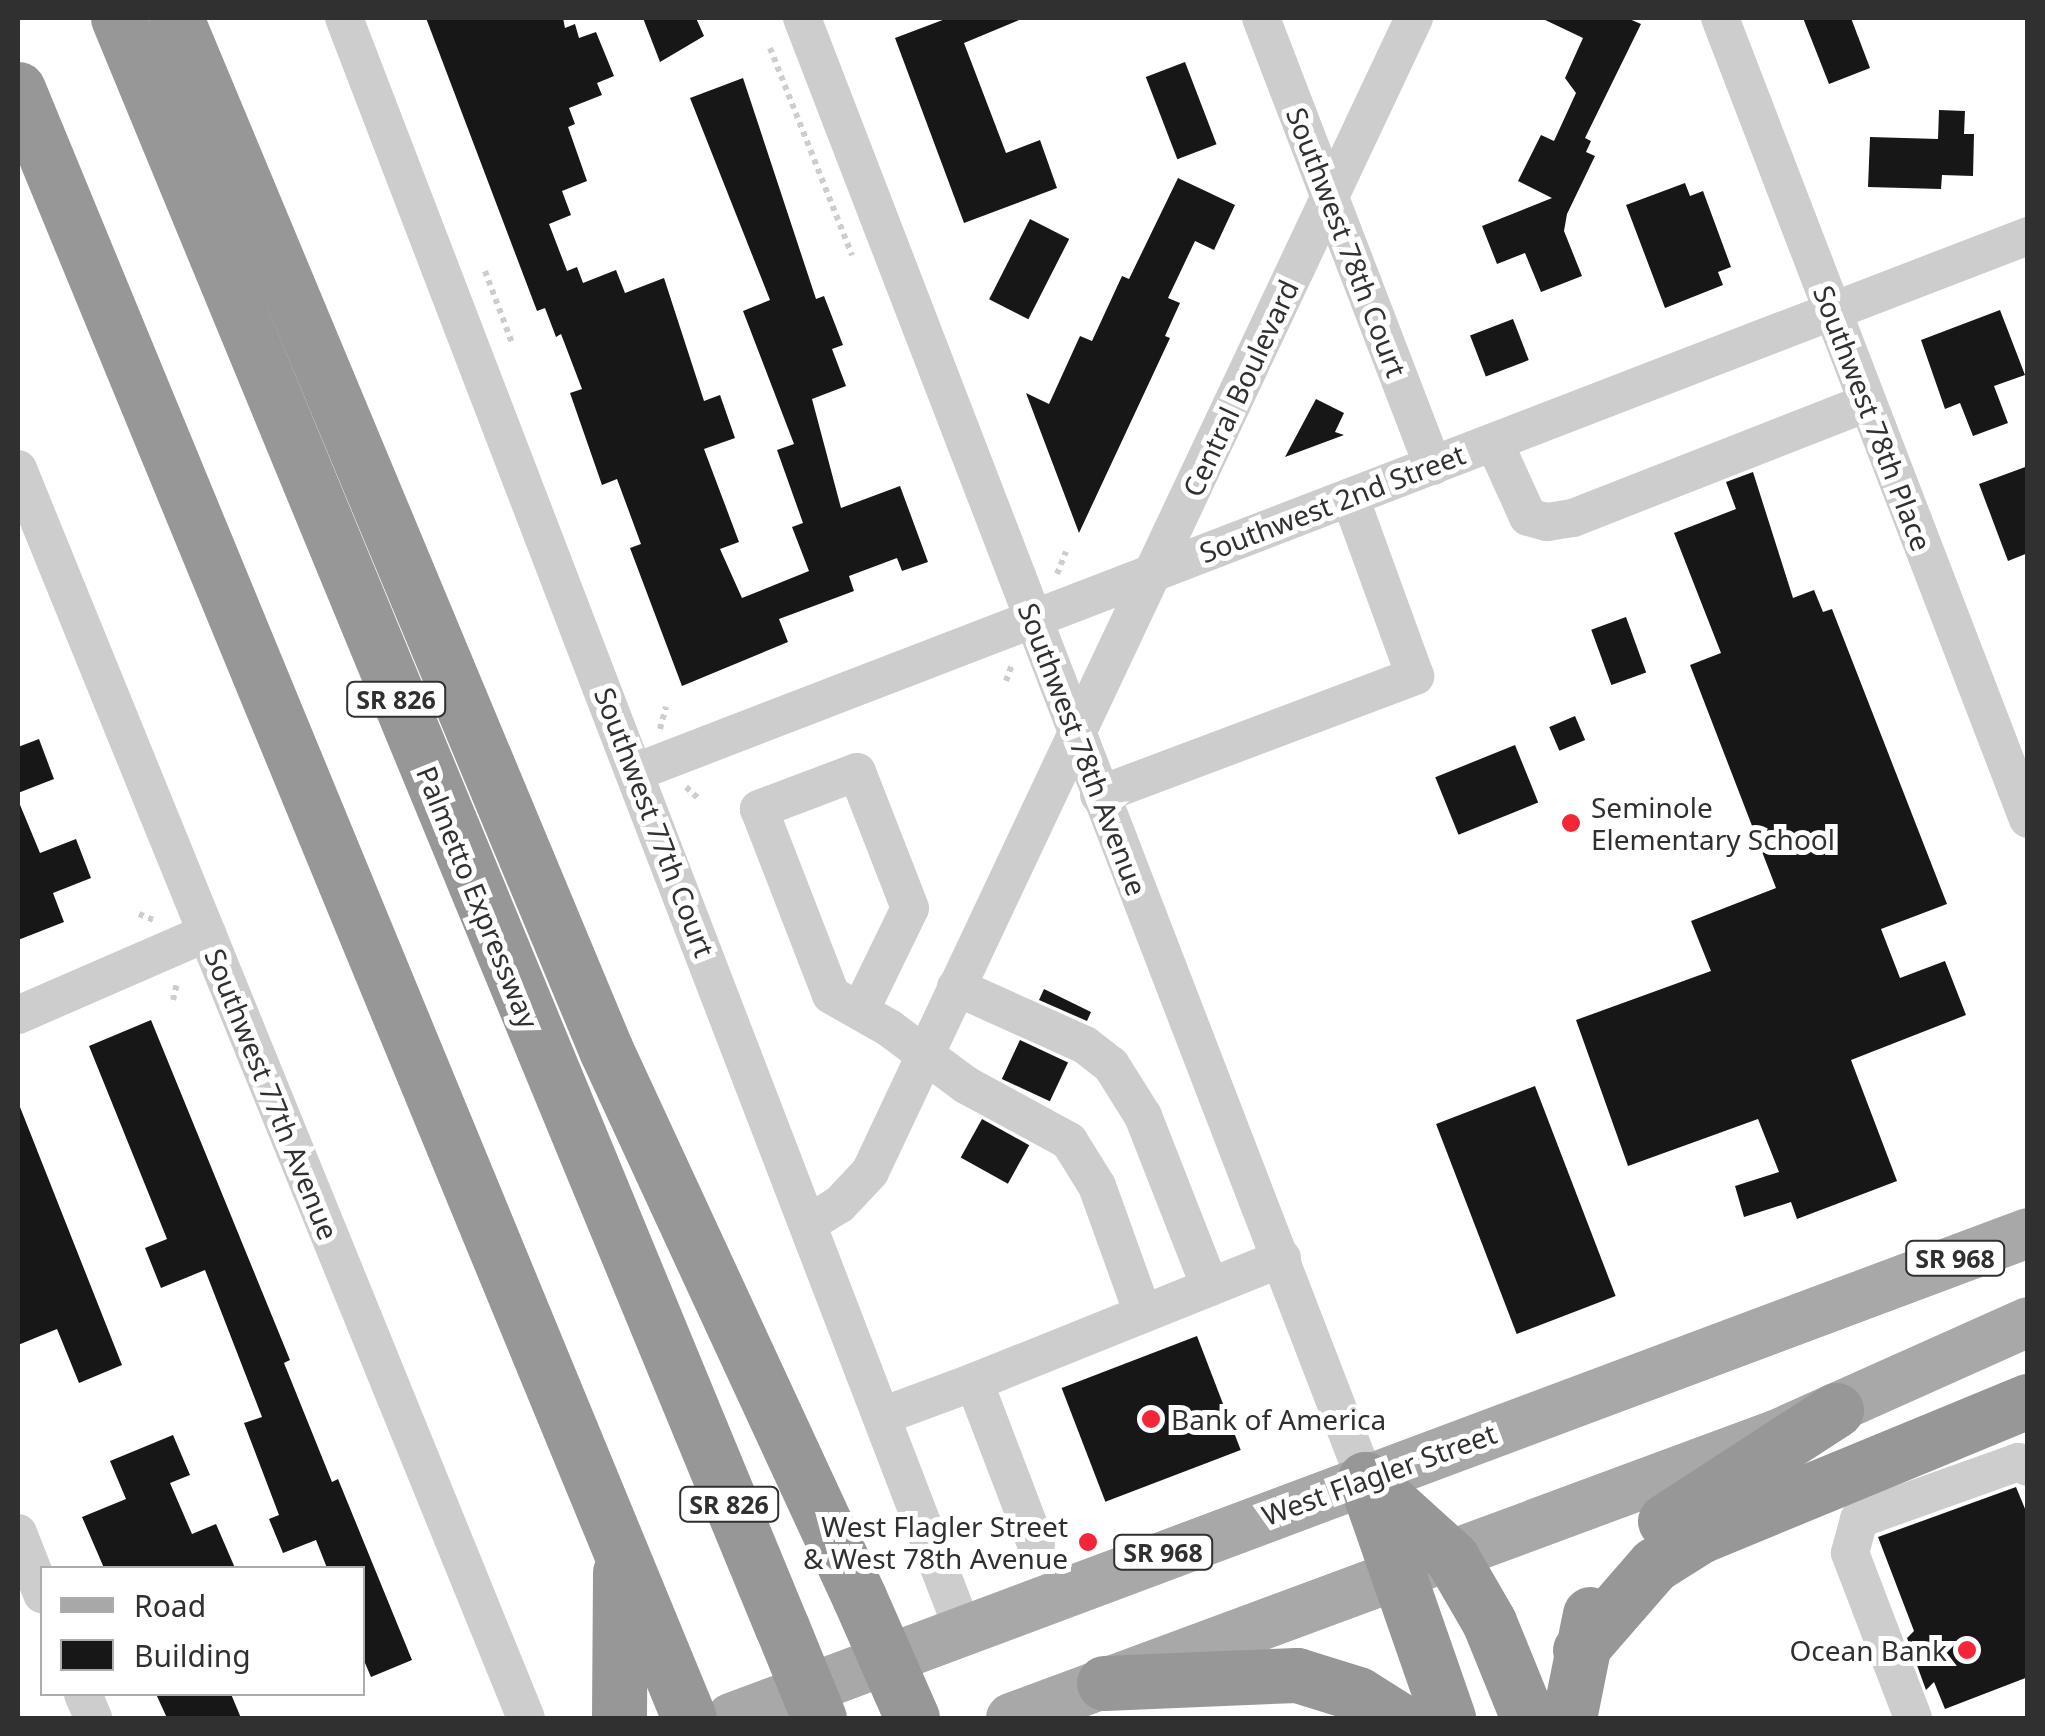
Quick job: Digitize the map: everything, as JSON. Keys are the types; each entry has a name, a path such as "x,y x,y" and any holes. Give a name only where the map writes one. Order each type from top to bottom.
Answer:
{"highway":[{"name":"Palmetto Expressway","path":"118,18 819,1718"},
{"path":"176,18 271,235 606,1050 912,1718"},
{"path":"199,18 271,235"},
{"path":"18,89 680,1694"},
{"path":"1580,1650 1654,1565 1700,1536 2028,1400"},
{"path":"1570,1718 1580,1650 1592,1605 1627,1554 1666,1520 1836,1410"},
{"path":"1364,1480 1452,1558 1489,1622 1528,1718"},
{"path":"1364,1480 1448,1718"},
{"path":"618,1706 620,1549"},
{"path":"1104,1683 1297,1675 1358,1694 1396,1718"}],"main road":[{"name":"West Flagler Street","path":"731,1718 962,1627 2028,1233"},
{"path":"1011,1718 1452,1558 1836,1410 2028,1322"}],"street":[{"name":"Southwest 77th Court","path":"344,18 962,1627"},
{"name":"Southwest 78th Avenue","path":"802,18 1099,795 1282,1258 1364,1480"},
{"name":"Southwest 78th Court","path":"1261,18 1433,466"},
{"name":"Central Boulevard","path":"808,1224 839,1205 870,1172 1078,739 1414,18"},
{"name":"Southwest 78th Place","path":"1720,18 2028,819"},
{"name":"Southwest 2nd Street","path":"636,772 2028,236"},
{"path":"1494,442 1528,516 1547,522 1573,518 1867,404"},
{"name":"Southwest 77th Avenue","path":"18,469 526,1718"},
{"path":"1099,795 1415,676 1350,497"},
{"path":"860,1011 910,908 857,772 759,809 831,995 924,1057 1069,1141 1097,1186 1144,1314"},
{"path":"18,1015 207,933"},
{"path":"956,987 1086,1045 1111,1066 1143,1116 1210,1287"},
{"path":"882,1416 1282,1258"},
{"path":"974,1382 1036,1544"},
{"path":"1913,1718 1850,1553 1858,1518 2018,1462 2028,1467"},
{"path":"18,1533 40,1589"}],"path":[{"path":"770,48 852,256"},
{"path":"485,272 512,343"},
{"path":"1053,583 1066,552"},
{"path":"660,729 666,707"}],"building":[{"path":"426,18 563,18 565,28 575,24 579,38 596,32 614,76 597,83 602,95 569,108 575,124 568,127 587,181 562,191 571,215 549,224 567,271 577,267 583,283 616,270 625,293 664,278 704,401 720,395 735,438 704,449 739,542 720,549 742,598 809,571 792,527 803,523 777,450 794,444 743,311 770,300 690,98 743,78 816,299 824,296 843,345 832,349 846,386 812,399 841,508 900,486 928,562 902,571 897,558 849,576 854,591 779,619 788,642 682,686 630,548 641,544 617,479 602,485 570,393 582,389 561,334 556,337 545,308 537,311"},
{"path":"643,18 696,18 704,36 660,62"},
{"path":"948,18 1024,18 964,43 1006,153 1040,140 1057,188 964,223 895,38"},
{"path":"1541,18 1627,18 1641,24 1585,138 1591,141 1586,152 1595,156 1567,214 1564,231 1582,276 1541,292 1525,253 1497,264 1482,226 1552,198 1518,181 1541,135 1554,141 1576,93 1565,78 1583,38"},
{"path":"1803,18 1851,18 1870,68 1829,84"},
{"path":"1185,62 1217,144 1177,159 1146,77"},
{"path":"1939,110 1965,111 1964,134 1974,134 1973,176 1942,175 1941,189 1868,187 1870,137 1938,139"},
{"path":"1178,178 1235,205 1214,250 1195,241 1168,298 1180,303 1165,336 1170,338 1079,533 1026,393 1049,404 1080,336 1092,341 1122,276 1129,279"},
{"path":"1685,183 1690,196 1703,191 1731,267 1718,272 1723,285 1665,308 1626,205"},
{"path":"1030,219 1069,239 1028,319 989,299"},
{"path":"2000,310 2025,375 1994,386 2008,423 1973,436 1960,403 1945,409 1921,340"},
{"path":"1513,319 1529,360 1486,377 1470,335"},
{"path":"1316,399 1344,413 1335,432 1344,435 1285,457"},
{"path":"2028,466 2028,553 2008,561 1979,484"},
{"path":"1753,472 1793,598 1814,590 1823,612 1832,609 1947,904 1881,929 1900,978 1945,961 1966,1015 1851,1060 1897,1181 1797,1219 1791,1202 1744,1217 1735,1186 1779,1172 1758,1119 1628,1166 1576,1020 1711,971 1691,921 1776,888 1690,665 1721,653 1674,533 1736,509 1726,482"},
{"path":"1626,617 1646,672 1611,685 1591,630"},
{"path":"1575,716 1585,740 1559,751 1549,727"},
{"path":"39,739 54,779 18,793 18,747"},
{"path":"1515,745 1538,802 1458,835 1435,777"},
{"path":"18,800 40,853 76,839 91,878 53,893 64,922 18,940"},
{"path":"1044,989 1091,1012 1087,1021 1039,1000"},
{"path":"151,1020 290,1360 284,1363 332,1482 338,1479 412,1660 371,1677 365,1663 365,1566 326,1566 316,1540 283,1553 269,1519 279,1515 244,1423 262,1417 205,1270 161,1288 145,1248 167,1239 89,1046"},
{"path":"1020,1040 1068,1062 1050,1101 1002,1079"},
{"path":"1535,1086 1616,1296 1517,1334 1436,1124"},
{"path":"18,1102 122,1365 79,1383 57,1329 18,1345"},
{"path":"982,1119 1029,1145 1008,1184 961,1157"},
{"name":"Bank of America","path":"1197,1336 1241,1450 1105,1502 1062,1388"},
{"path":"173,1435 190,1475 170,1483 192,1534 216,1524 234,1566 103,1566 82,1517 126,1499 110,1461"},
{"path":"2016,1487 2028,1516 2028,1677 1945,1709 1934,1682 1926,1690 1907,1638 1914,1631 1878,1537"},
{"path":"157,1696 232,1696 241,1718 167,1718"}],"place":[{"name":"Seminole Elementary School","path":"1571,823"},
{"name":"Bank of America","path":"1151,1419"},
{"name":"West Flagler Street & West 78th Avenue","path":"1088,1542"},
{"name":"Ocean Bank","path":"1967,1650"}]}
